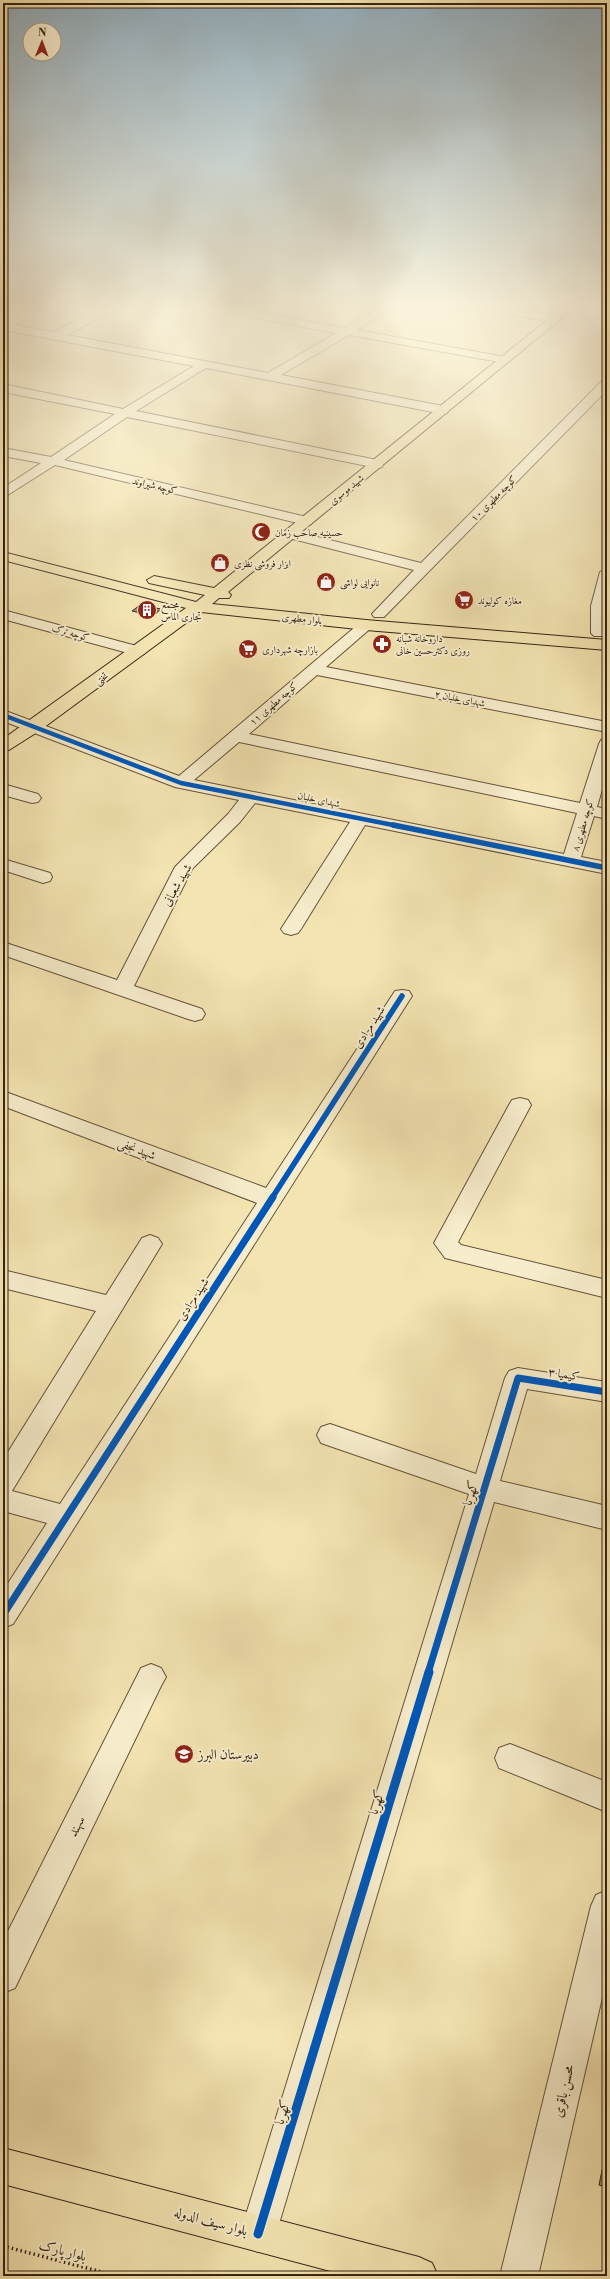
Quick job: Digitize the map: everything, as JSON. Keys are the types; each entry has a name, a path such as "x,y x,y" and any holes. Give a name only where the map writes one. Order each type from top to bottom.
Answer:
{"main road":[{"name":"شهید موسوی","path":"198,607 438,414"},
{"name":"بلوار مطهری","path":"3,545 216,594 380,614 604,638"},
{"name":"بلوار مطهری","path":"3,556 198,607 366,625 604,638"},
{"name":"تختی","path":"3,746 33,727 198,607"},
{"name":"بلوار سیف الدوله","path":"3,2166 419,2276"}],"street":[{"path":"5,491 53,461 122,414"},
{"path":"136,414 377,464"},
{"name":"کوچه مطهری ۱۰","path":"380,614 423,568 576,414"},
{"name":"کوچه شیراوند","path":"3,452 53,461 306,521"},
{"path":"290,534 423,568"},
{"path":"604,638 598,606 607,572"},
{"name":"کوچه ترک","path":"3,614 139,651"},
{"name":"کوچه مطهری ۱۱","path":"181,783 366,625"},
{"name":"شهدای خلبان ۲","path":"313,669 607,727"},
{"name":"شهدای خلبان","path":"3,715 181,783 607,868"},
{"path":"235,736 607,814"},
{"name":"کوچه مطهری ۸","path":"571,861 607,744"},
{"path":"3,789 32,798"},
{"name":"شهید شعبانی","path":"122,989 184,867 234,818 251,796"},
{"path":"290,929 361,818"},
{"path":"3,864 43,876"},
{"path":"3,948 195,1014"},
{"name":"شهید مرادی","path":"3,1615 402,996"},
{"name":"شهید نجفی","path":"3,1098 271,1199"},
{"path":"520,1105 446,1243 453,1252 607,1289"},
{"path":"3,1483 150,1244"},
{"path":"3,1279 112,1306"},
{"name":"کیمیا ۳","path":"518,1378 607,1392"},
{"name":"کهربا","path":"258,2234 518,1378"},
{"path":"330,1435 484,1488 607,1518"},
{"path":"3,1500 66,1517"},
{"name":"سهند","path":"3,1976 151,1677"},
{"path":"510,1758 607,1797"},
{"name":"محسن باقری","path":"519,2276 607,1906"}],"building":[{"name":"مجتمع تجاری الماس","path":"140,605 161,609 153,616 132,611"},
{"path":"607,2146 607,2188 599,2185"}],"cycle path":[{"path":"3,715 181,783 607,868"},
{"path":"3,1615 402,996"},
{"path":"258,2234 518,1378 607,1392"}],"place":[{"name":"حسینیه صاحب زمان","path":"261,532"},
{"name":"ابزار فروشی نظری","path":"220,563"},
{"name":"نانوایی لواشی","path":"326,582"},
{"name":"مغازه کولیوند","path":"464,600"},
{"name":"مجتمع تجاری الماس","path":"147,610"},
{"name":"داروخانه شبانه روزی دکترحسین خانی","path":"382,644"},
{"name":"بازارچه شهرداری","path":"248,649"},
{"name":"دبیرستان البرز","path":"184,1754"}]}
